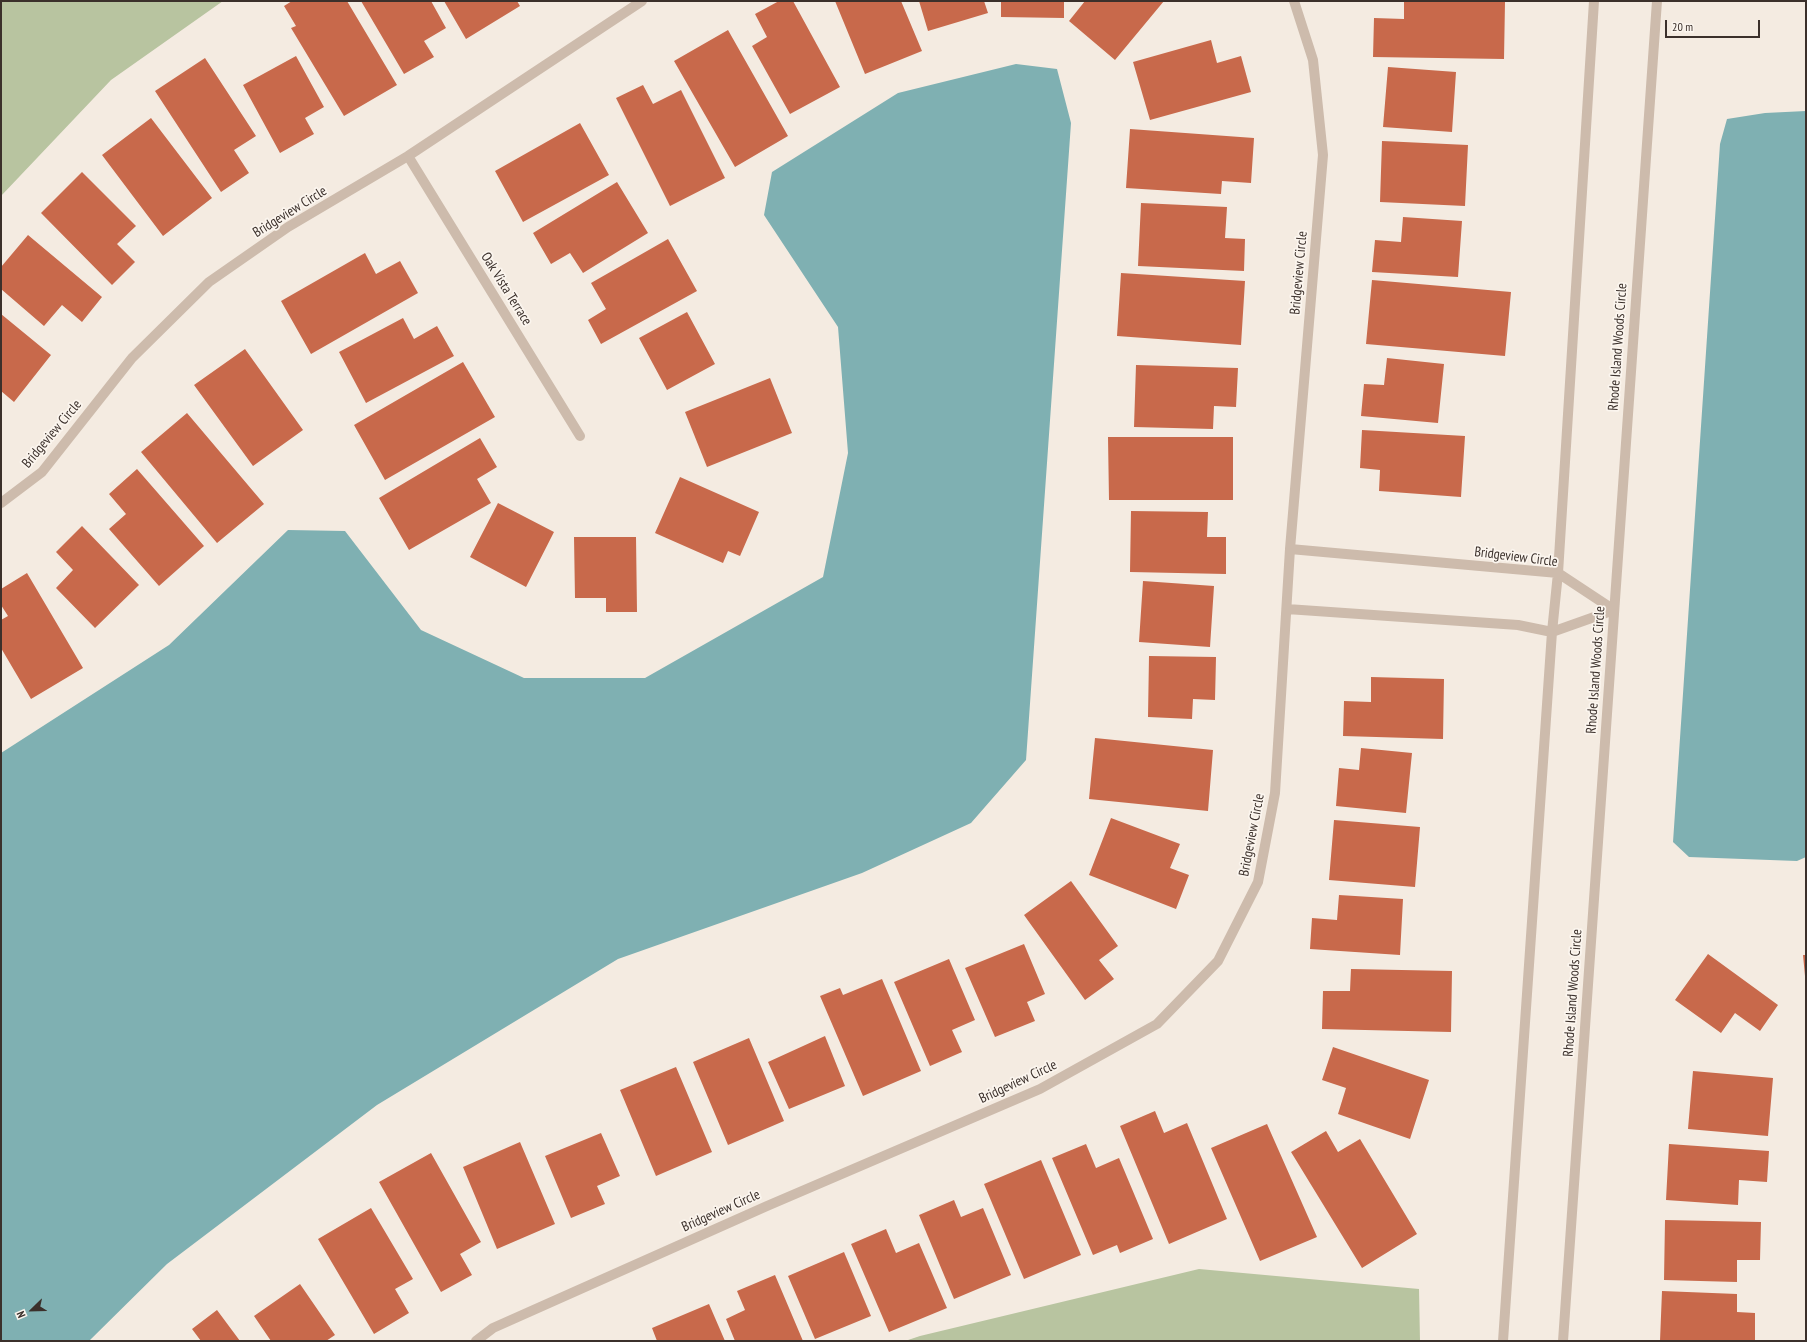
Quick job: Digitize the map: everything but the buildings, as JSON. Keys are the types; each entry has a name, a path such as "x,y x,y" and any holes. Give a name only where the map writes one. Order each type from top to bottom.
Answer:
{"street":[{"name":"Bridgeview Circle","path":"1,503 42,472 132,358 209,282 288,227 408,156 642,1"},
{"name":"Bridgeview Circle","path":"476,1341 493,1328 709,1232 1040,1089 1156,1024 1218,961 1258,882 1275,792 1290,549 1323,155 1313,60 1294,1"},
{"path":"1503,1341 1552,632 1558,573 1594,1"},
{"name":"Rhode Island Woods Circle","path":"1563,1341 1657,1"},
{"name":"Oak Vista Terrace","path":"408,156 580,436"},
{"name":"Bridgeview Circle","path":"1290,549 1558,573 1614,610"},
{"path":"1287,609 1518,625 1552,632 1614,610"}],"green space":[{"path":"1,1 223,1 111,80 1,196"},
{"path":"1199,1269 1419,1289 1420,1341 905,1341 920,1336"}],"water":[{"path":"1016,64 1057,69 1071,123 1026,760 971,823 862,873 618,959 377,1105 167,1264 89,1341 1,1341 1,753 169,645 288,530 345,531 421,630 524,678 645,678 823,577 848,453 838,327 764,215 772,172 898,93"},
{"path":"1806,111 1806,857 1797,861 1689,857 1673,842 1720,144 1727,119 1765,113"}]}
